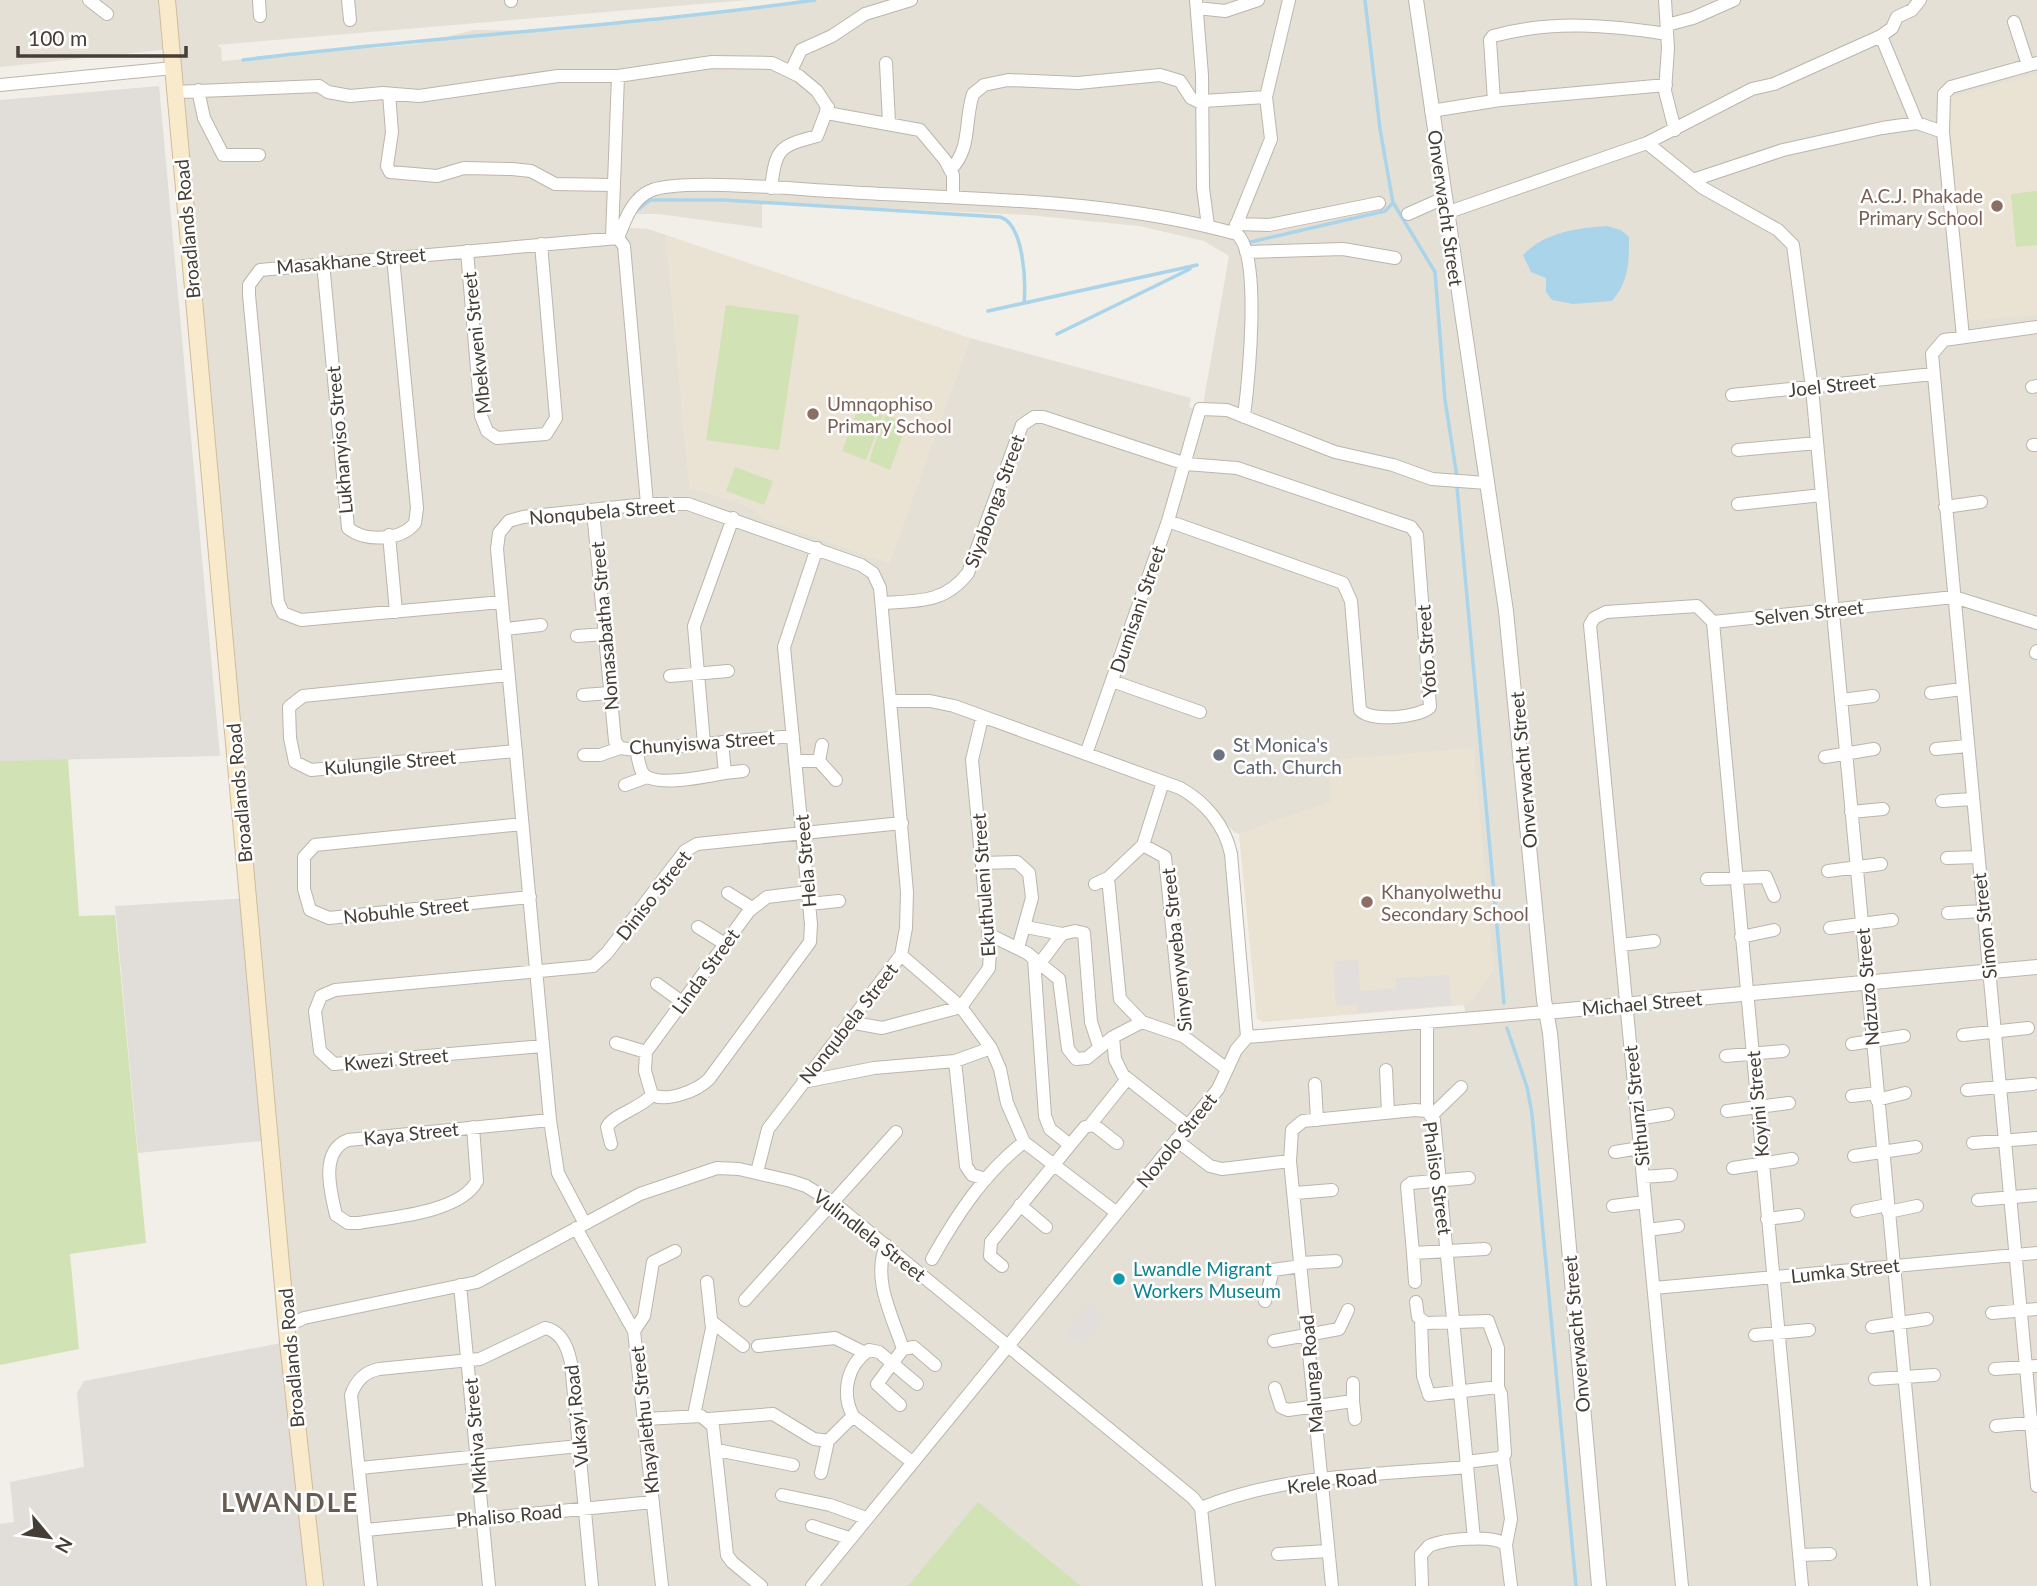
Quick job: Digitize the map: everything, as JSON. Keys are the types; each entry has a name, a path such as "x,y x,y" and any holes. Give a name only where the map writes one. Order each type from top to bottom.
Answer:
{"main road":[{"name":"Broadlands Road","path":"167,0 287,1326 315,1586"}],"street":[{"path":"89,0 107,15"},
{"path":"259,0 260,16"},
{"path":"348,0 350,20"},
{"path":"791,71 801,50 832,37 865,15 911,0"},
{"path":"1208,226 1203,188 1203,102 1197,4 1225,11 1258,0"},
{"path":"1235,228 1271,139 1266,97 1289,0"},
{"name":"Onverwacht Street","path":"1416,0 1511,647 1599,1586"},
{"path":"1665,0 1666,85 1675,130"},
{"path":"1494,101 1490,40 1493,36 1561,25 1591,24 1667,30 1734,0"},
{"path":"1408,214 1445,206 1647,144 1752,89 1774,84 1881,36 1892,28 1897,17 1912,10 1920,0"},
{"path":"1963,337 1941,110 1946,90 2032,64 2014,22"},
{"path":"1881,36 1917,123"},
{"path":"175,92 319,86 328,92 350,96 419,96 558,76 618,76 712,62 772,63 791,71 817,91 827,113 920,130 938,149 950,170 953,196"},
{"path":"886,63 888,123"},
{"path":"0,85 173,68"},
{"path":"950,170 965,151 967,120 973,94 992,83 1031,80 1078,83 1164,75 1180,81 1191,98 1203,102 1266,97"},
{"path":"618,76 612,185 615,237 624,246 647,504"},
{"path":"1432,111 1494,101 1666,85"},
{"path":"198,90 204,118 223,155 259,155"},
{"path":"389,94 392,132 387,169 390,172 437,176 464,168 531,170 555,184 612,185"},
{"path":"771,188 774,158 785,144 817,136 827,108"},
{"path":"1693,180 1783,150 1917,123 1943,132"},
{"name":"Ndzuzo Street","path":"1647,144 1693,180 1778,230 1793,245 1812,388 1924,1586"},
{"path":"615,237 636,202 651,190 716,186 953,196 1106,207 1208,226 1235,228 1269,225 1379,203"},
{"path":"1235,228 1246,252 1252,329 1244,417 1341,454 1393,465 1432,479 1487,483"},
{"name":"Masakhane Street","path":"502,602 301,620 283,613 278,602 249,285 260,270 615,237"},
{"name":"Mbekweni Street","path":"467,251 481,416 493,435 513,437 546,434 556,418 541,244"},
{"path":"1246,252 1343,249 1395,258"},
{"path":"393,257 417,508 415,523 409,530 389,536 396,611"},
{"name":"Lukhanyiso Street","path":"323,263 345,519 348,528 362,537 389,536"},
{"path":"1933,370 1932,354 1944,340 2037,327"},
{"name":"Joel Street","path":"1732,395 1812,388 1933,370"},
{"name":"Simon Street","path":"1933,370 2021,1311 2032,1367 2037,1486"},
{"name":"Dumisani Street","path":"1086,754 1168,521 1186,464 1195,418 1200,409 1227,410 1244,417"},
{"name":"Siyabonga Street","path":"882,603 936,598 956,588 968,573 1020,428 1029,418 1044,417 1186,464"},
{"path":"1738,450 1817,443"},
{"name":"Yoto Street","path":"1168,521 1343,583 1351,601 1360,710 1373,718 1422,713 1430,706 1417,535 1411,527 1237,468 1186,464"},
{"path":"1738,504 1822,495"},
{"path":"1945,507 1981,502"},
{"name":"Nonqubela Street","path":"580,1225 558,1173 550,1120 497,550 499,533 504,526 523,517 647,504 695,505 817,548 873,573 882,603 902,823 908,908 901,955 768,1129 757,1172"},
{"name":"Nomasabatha Street","path":"593,510 617,744"},
{"path":"704,744 694,634 697,615 733,518"},
{"name":"Hela Street","path":"650,1093 662,1098 698,1088 709,1079 807,948 811,935 784,647 817,548"},
{"name":"Selven Street","path":"1713,622 1954,597 2037,623"},
{"name":"Sithunzi Street","path":"1682,1586 1590,625 1597,615 1606,612 1688,606 1702,609 1713,622"},
{"name":"Koyini Street","path":"1713,622 1802,1586"},
{"path":"505,629 541,625"},
{"path":"577,636 605,635"},
{"path":"670,676 728,671"},
{"name":"Kulungile Street","path":"508,676 303,696 289,707 290,738 296,762 310,769 516,751"},
{"path":"1112,681 1200,712"},
{"path":"1931,693 1962,690"},
{"path":"583,695 610,693"},
{"path":"1841,700 1873,696"},
{"path":"890,701 942,702 1163,782 1199,801 1224,831 1229,843 1247,1037"},
{"name":"Ekuthuleni Street","path":"961,1007 989,968 972,760 982,718"},
{"name":"Chunyiswa Street","path":"617,744 636,750 793,736"},
{"path":"722,743 725,773"},
{"path":"584,755 600,755 617,744"},
{"path":"819,761 821,745"},
{"path":"1936,749 1967,746"},
{"path":"1825,757 1874,749"},
{"path":"636,750 642,773 647,777"},
{"path":"795,761 819,761 836,780"},
{"path":"625,785 647,777 684,781 743,771"},
{"path":"1143,845 1163,782"},
{"path":"1942,801 1972,799"},
{"path":"1851,812 1883,808"},
{"name":"Diniso Street","path":"538,972 584,969 600,961 691,846 902,823"},
{"name":"Nobuhle Street","path":"522,824 315,845 304,857 304,889 310,909 329,918 530,897"},
{"name":"Sinyenyweba Street","path":"1095,884 1108,878 1143,845 1161,853 1167,862 1183,1036 1227,1069"},
{"path":"1947,858 1978,857"},
{"path":"982,863 1017,862 1027,869 1032,898 1026,927 1017,948"},
{"path":"1828,871 1881,864"},
{"path":"1707,879 1766,877 1774,896"},
{"path":"1108,878 1120,999 1142,1022 1183,1036"},
{"path":"728,893 752,908"},
{"name":"Linda Street","path":"646,1052 752,908 767,897 839,901"},
{"path":"1948,913 1983,911"},
{"path":"1830,928 1892,920"},
{"path":"698,927 724,944"},
{"path":"1026,927 1062,934 1076,931 1084,933 1091,1022 1099,1046"},
{"path":"1741,937 1774,930"},
{"path":"988,933 1054,972 1062,985 1070,1055 1081,1060 1113,1037 1142,1022"},
{"path":"1062,934 1037,961 1045,1115 1050,1129 1070,1145"},
{"path":"1620,945 1654,940"},
{"path":"901,955 961,1007 991,1048 1000,1069 1007,1104 1024,1142 1116,1213"},
{"name":"Michael Street","path":"1247,1037 2037,967"},
{"name":"Kwezi Street","path":"538,972 335,990 321,996 315,1011 320,1051 334,1064 543,1046"},
{"path":"657,984 682,1002"},
{"path":"849,1022 882,1028 961,1007"},
{"path":"1427,1023 1430,1113"},
{"path":"1963,1035 2028,1028"},
{"path":"1852,1044 1904,1036"},
{"path":"1113,1037 1117,1066 1127,1079 1188,1126"},
{"name":"Noxolo Street","path":"812,1586 1218,1089 1247,1037"},
{"path":"611,1144 607,1128 611,1121 636,1110 650,1093 645,1071 646,1052 616,1042"},
{"path":"803,1082 874,1068 955,1061 991,1048"},
{"path":"1726,1056 1783,1051"},
{"path":"955,1061 966,1167 972,1175 986,1178"},
{"path":"1386,1070 1388,1112"},
{"path":"1002,1266 990,1256 988,1247 1050,1161 1091,1124 1127,1079"},
{"path":"1315,1084 1317,1120"},
{"path":"1967,1090 2033,1084"},
{"path":"1430,1113 1461,1087"},
{"path":"1852,1096 1905,1093"},
{"path":"1727,1111 1789,1103"},
{"name":"Phaliso Street","path":"1290,1161 1290,1136 1295,1125 1388,1112 1430,1113 1448,1251 1474,1539"},
{"path":"1637,1119 1668,1114"},
{"name":"Kaya Street","path":"474,1127 477,1181 465,1196 438,1208 359,1223 348,1223 336,1214 329,1162 336,1145 348,1140 474,1127 550,1120"},
{"path":"1091,1124 1117,1143"},
{"path":"745,1300 896,1132"},
{"path":"1973,1143 2037,1138"},
{"path":"1177,1140 1210,1166 1222,1169 1290,1161"},
{"path":"932,1259 952,1224 986,1178 1024,1142"},
{"path":"1854,1156 1916,1147"},
{"path":"1615,1152 1640,1148"},
{"path":"1733,1168 1792,1159"},
{"name":"Malunga Road","path":"1290,1161 1332,1586"},
{"name":"Vulindlela Street","path":"287,1326 304,1318 460,1286 487,1277 640,1194 717,1168 757,1172 806,1186 835,1203 1161,1470 1201,1508"},
{"path":"1643,1177 1671,1175"},
{"path":"1415,1282 1407,1186 1469,1178"},
{"path":"1294,1193 1332,1190"},
{"path":"1978,1200 2037,1195"},
{"path":"1613,1206 1645,1202"},
{"path":"1020,1205 1046,1227"},
{"path":"1857,1211 1917,1206"},
{"path":"1767,1219 1798,1215"},
{"name":"Khayalethu Street","path":"580,1225 634,1331 662,1586"},
{"path":"1648,1230 1678,1226"},
{"path":"886,1245 879,1262 881,1282 903,1349"},
{"path":"1413,1253 1485,1249"},
{"path":"634,1331 644,1316 653,1262 675,1251"},
{"name":"Lumka Street","path":"1654,1288 2037,1253"},
{"path":"1265,1301 1273,1270 1336,1261"},
{"path":"694,1415 711,1321 707,1282"},
{"name":"Mkhiva Street","path":"460,1286 489,1586"},
{"path":"1416,1302 1421,1321 1426,1392 1432,1396 1498,1387"},
{"path":"1992,1313 2037,1309"},
{"path":"1274,1341 1339,1329 1348,1310"},
{"path":"1421,1321 1484,1319 1490,1323 1498,1348 1498,1387 1503,1400 1507,1446 1503,1457 1511,1519 1506,1545 1511,1586"},
{"path":"1872,1327 1927,1319"},
{"path":"711,1321 743,1346"},
{"name":"Vukayi Road","path":"371,1586 351,1395 363,1376 379,1369 490,1356 537,1329 545,1328 556,1332 569,1353 571,1363 592,1586"},
{"path":"1755,1335 1809,1330"},
{"path":"758,1346 835,1338 865,1353"},
{"path":"900,1405 877,1384 891,1362 903,1349 915,1347 935,1365"},
{"path":"912,1462 853,1416 849,1408 847,1384 848,1374 865,1353 874,1350 917,1384"},
{"path":"1994,1369 2032,1367"},
{"path":"1875,1379 1934,1375"},
{"path":"1353,1383 1355,1419"},
{"path":"1275,1388 1284,1409 1353,1401"},
{"path":"645,1419 694,1415 708,1419 773,1414 814,1440 828,1441"},
{"path":"821,1473 828,1441 853,1416"},
{"path":"708,1419 713,1426 717,1450 727,1555 761,1586"},
{"path":"1996,1426 2034,1422"},
{"path":"360,1468 579,1447"},
{"path":"717,1450 793,1465"},
{"name":"Krele Road","path":"1201,1508 1237,1493 1322,1480 1466,1465 1503,1457"},
{"path":"782,1494 830,1505 866,1518"},
{"name":"Phaliso Road","path":"366,1530 653,1502"},
{"path":"1201,1508 1209,1586"},
{"path":"812,1526 849,1538"},
{"path":"1422,1586 1420,1563 1424,1550 1434,1544 1496,1539 1506,1545"},
{"path":"1278,1554 1328,1551"},
{"path":"1799,1555 1830,1554"}],"shaded area":[{"path":"0,0 748,0 217,45 221,48 222,61 417,44 474,30 554,31 820,0 2037,0 2037,1586 316,1586 171,49 0,67","holes":["775,203 1029,215 1139,226 1204,241 1229,256 1203,405 1198,411 1189,407 1191,398 970,338 889,563 763,518 755,509 701,490 690,490 666,235 648,229 613,227 614,214 658,214 762,228 762,205","1330,770 1473,999 1464,1005 1466,1018 1247,1037 1225,830 1200,800 1203,796 1234,832 1239,834 1332,802"]},
{"name":"A.C.J. Phakade Primary School","path":"2037,74 2037,315 1967,321 1947,98"},
{"path":"159,86 220,756 0,761 0,100"},
{"name":"Umnqophiso Primary School","path":"666,235 970,338 889,563 763,518 755,509 701,490 690,490"},
{"name":"Khanyolwethu Secondary School","path":"1474,748 1494,970 1473,999 1464,1005 1263,1022 1257,1019 1239,834 1332,802 1328,760"},
{"path":"250,898 272,1140 138,1153 115,906"},
{"path":"1358,960 1360,991 1396,988 1396,978 1449,975 1451,1005 1358,1013 1357,1004 1336,1006 1333,961"},
{"path":"1090,1303 1106,1316 1082,1345 1066,1332"},
{"path":"291,1341 316,1586 0,1586 0,1524 14,1522 10,1482 84,1467 77,1393 84,1381"}],"green space":[{"path":"2037,191 2037,245 2016,247 2011,194"},
{"path":"726,305 799,315 779,450 706,440"},
{"path":"859,406 883,415 866,460 842,451"},
{"path":"885,415 907,423 890,470 869,461"},
{"path":"735,467 773,481 764,505 726,491"},
{"path":"68,759 79,916 115,915 146,1243 70,1254 79,1349 0,1365 0,761"},
{"path":"978,1502 1081,1586 908,1586"}],"water":[{"path":"1607,226 1621,230 1629,237 1627,271 1618,294 1612,301 1573,304 1552,300 1546,292 1546,278 1531,272 1523,255 1551,236"}],"waterway":[{"path":"243,60 815,0"},
{"path":"1246,243 1385,211 1393,203 1380,129 1365,0"},
{"path":"637,210 650,200 724,200 1000,217 1008,222 1019,242 1024,268 1024,303"},
{"path":"1394,204 1435,272 1445,400 1457,477"},
{"path":"988,311 1197,265"},
{"path":"1057,334 1190,269"},
{"path":"1457,487 1504,1003"},
{"path":"1507,1028 1527,1087 1532,1114 1576,1586"}],"place":[{"name":"A.C.J. Phakade Primary School","path":"1997,206"},
{"name":"Umnqophiso Primary School","path":"813,414"},
{"name":"St Monica's Cath. Church","path":"1219,755"},
{"name":"Khanyolwethu Secondary School","path":"1367,902"},
{"name":"Lwandle Migrant Workers Museum","path":"1119,1279"}],"district":[{"name":"LWANDLE","path":"290,1502"}]}
